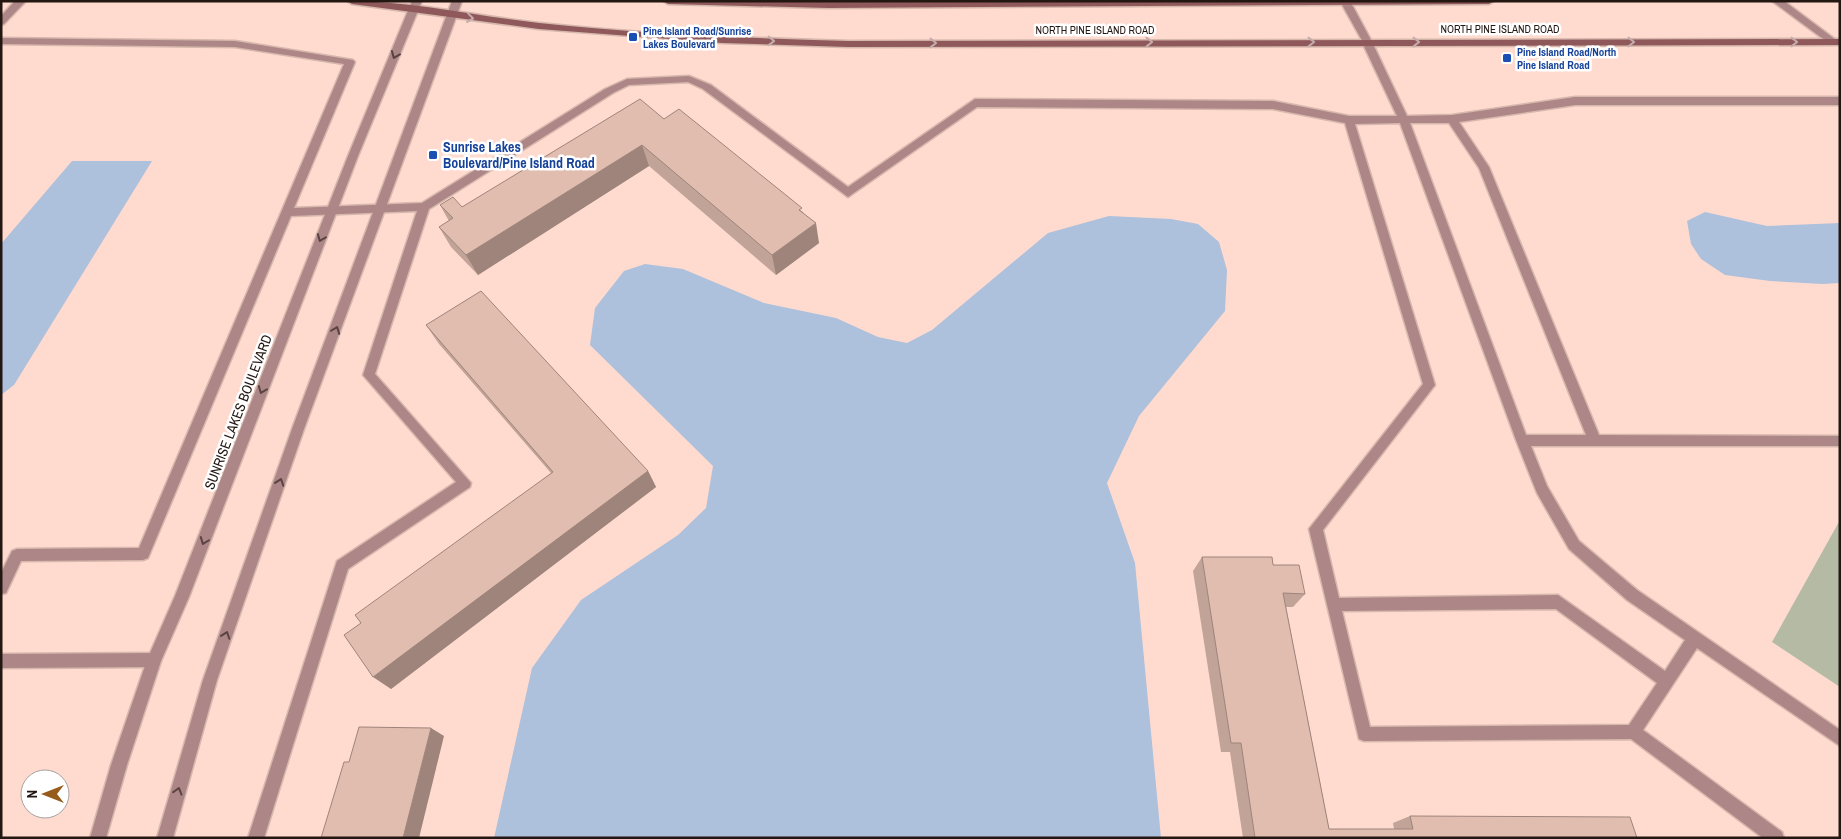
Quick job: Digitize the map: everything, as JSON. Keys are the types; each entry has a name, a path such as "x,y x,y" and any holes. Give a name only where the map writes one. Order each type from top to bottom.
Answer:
{"main road":[{"name":"NORTH PINE ISLAND ROAD","path":"352,1 415,6 452,15 538,26 713,39 838,43 1836,42"},
{"name":"NORTH PINE ISLAND ROAD","path":"668,1 828,4 1489,1"}],"street":[{"path":"1,22 21,1"},
{"path":"165,838 210,680 298,429 457,1"},
{"path":"1776,1 1836,42"},
{"path":"1345,2 1368,42 1404,121 1522,440 1542,489 1574,545 1632,596 1840,739"},
{"name":"SUNRISE LAKES BOULEVARD","path":"98,838 119,765 154,660 182,596 332,211 415,6"},
{"path":"1,41 235,44 350,62 142,554 17,555 1,588"},
{"path":"287,212 424,207 609,91 627,82 689,79 707,87 848,193 975,104 1273,105 1349,120 1404,121 1452,119 1575,101 1840,101"},
{"path":"1452,119 1484,166 1595,440"},
{"path":"1349,120 1429,385 1316,529 1364,734 1632,732 1776,838"},
{"path":"256,838 342,565 465,483 369,375 424,207"},
{"path":"1522,440 1840,441"},
{"path":"1334,605 1558,602 1667,681"},
{"path":"1632,732 1695,638"},
{"path":"1,661 154,660"}],"green space":[{"path":"1840,520 1840,687 1772,642"}],"water":[{"path":"72,161 152,161 14,385 1,395 1,244"},
{"path":"1705,212 1767,226 1840,223 1840,283 1822,284 1770,281 1725,275 1701,259 1691,244 1687,221"},
{"path":"1109,216 1171,219 1198,224 1219,242 1227,270 1225,311 1139,416 1107,483 1135,563 1161,838 494,838 532,668 581,600 678,535 706,508 713,466 590,345 595,308 624,271 645,264 683,269 764,303 836,318 878,337 907,343 932,330 1048,233"}],"building":[{"path":"640,99 664,119 679,109 802,208 799,210 816,223 772,255 642,145 466,255 439,227 453,218 440,205 453,197 462,207"},
{"path":"481,291 648,471 373,677 344,635 361,623 355,615 553,472 426,325"},
{"path":"1202,557 1272,557 1273,565 1299,565 1305,594 1283,593 1329,829 1413,829 1410,816 1630,817 1637,838 1255,838 1241,743 1231,743"},
{"path":"359,727 431,728 403,838 321,838 344,762 349,762"}],"place":[{"name":"Pine Island Road/Sunrise Lakes Boulevard","path":"633,37"},
{"name":"Pine Island Road/North Pine Island Road","path":"1507,58"},
{"name":"Sunrise Lakes Boulevard/Pine Island Road","path":"433,155"}]}
